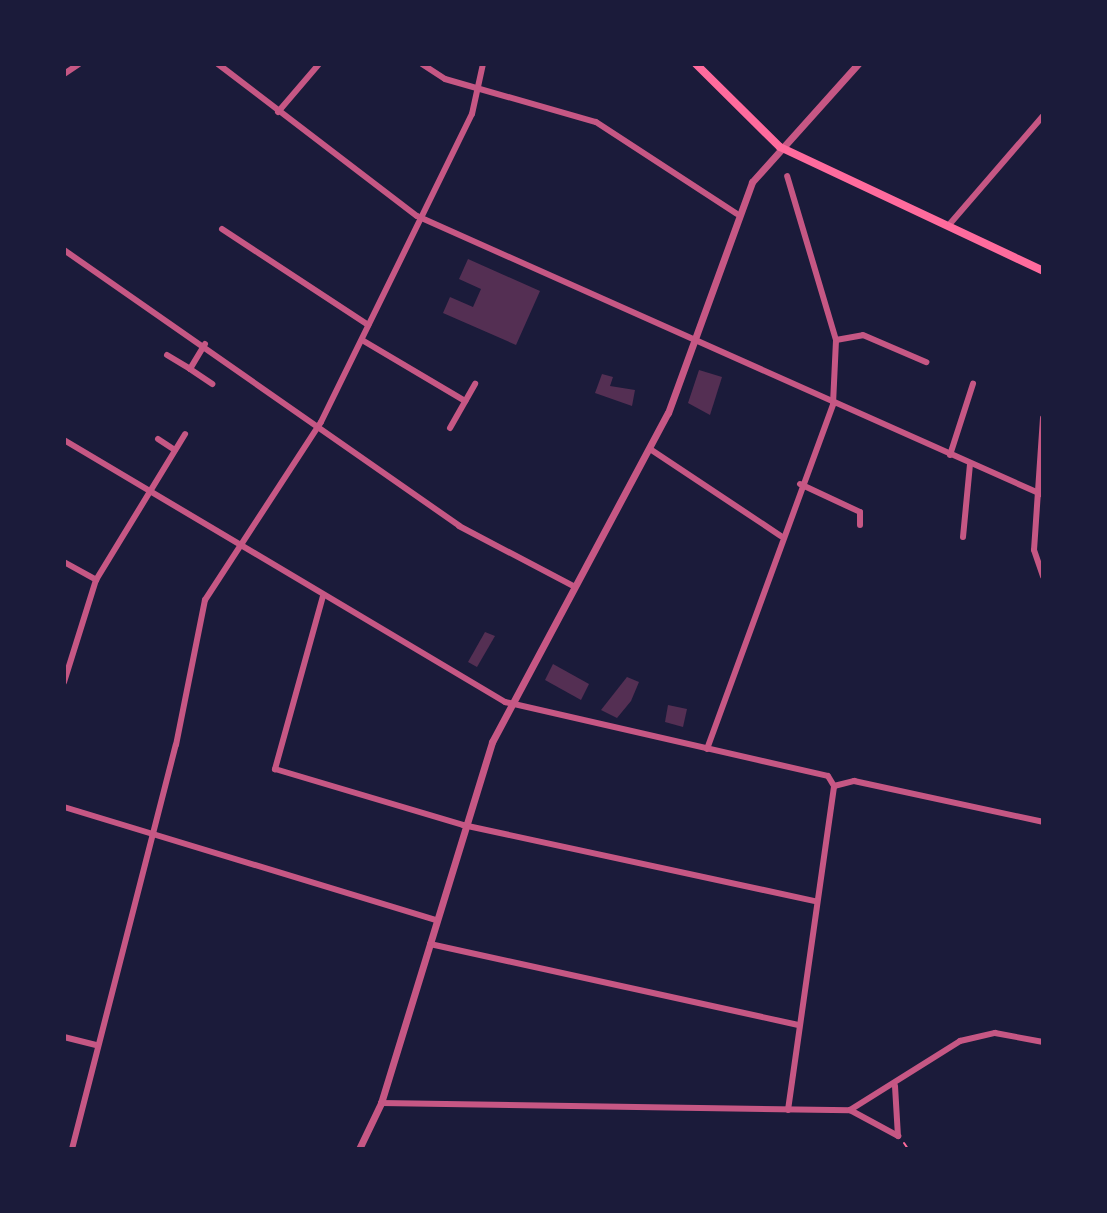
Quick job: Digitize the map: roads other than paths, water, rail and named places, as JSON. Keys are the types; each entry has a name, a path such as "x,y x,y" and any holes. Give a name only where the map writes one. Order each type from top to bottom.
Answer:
{"main road":[{"path":"696,64 780,147 1043,271"}],"street":[{"path":"64,74 79,64"},
{"path":"218,64 417,216 1040,494"},
{"path":"278,112 319,64"},
{"path":"422,64 482,90 596,122 737,214"},
{"path":"72,1149 150,833 176,745 205,600 237,545 321,422 362,340 417,216 482,90 483,64"},
{"path":"359,1149 381,1103 463,825 513,705 650,449 694,342 737,214 780,147 858,64"},
{"path":"948,226 1043,116"},
{"path":"707,749 781,536 833,404 836,340 787,176"},
{"path":"222,229 368,325"},
{"path":"64,250 321,422 459,526 575,587"},
{"path":"836,340 863,335 926,362"},
{"path":"362,340 465,401"},
{"path":"190,369 205,344"},
{"path":"167,355 212,384"},
{"path":"450,428 475,384"},
{"path":"950,455 973,384"},
{"path":"1043,418 1034,550 1043,576"},
{"path":"64,682 96,580 185,434"},
{"path":"158,439 175,450"},
{"path":"64,440 323,596 513,705 828,776 834,786 797,1025 788,1110"},
{"path":"650,449 781,536"},
{"path":"963,537 970,464"},
{"path":"800,484 860,512 860,525"},
{"path":"64,562 96,580"},
{"path":"323,596 275,769 463,825 815,901"},
{"path":"834,786 854,781 1043,822"},
{"path":"64,807 436,920"},
{"path":"430,944 797,1025"},
{"path":"381,1103 850,1110 895,1086 942,1050 974,1036 1043,1042"},
{"path":"64,1037 97,1045"},
{"path":"850,1110 898,1136 895,1086"}]}
